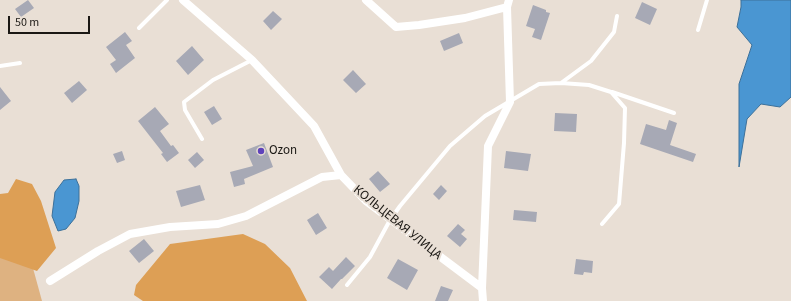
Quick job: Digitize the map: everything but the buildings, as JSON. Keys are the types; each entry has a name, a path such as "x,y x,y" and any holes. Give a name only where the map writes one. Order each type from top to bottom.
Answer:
{"street":[{"name":"КОЛЬЦЕВАЯ УЛИЦА","path":"183,0 252,60 314,126 341,175 366,201 482,288"},
{"path":"366,0 396,27 465,18 508,3 510,102 488,146 482,288 483,301"},
{"path":"50,281 98,251 130,234 170,226 218,224 246,216 322,177 341,175"}],"lane":[{"path":"139,28 167,0"},
{"path":"698,30 707,0"},
{"path":"561,83 592,61 614,32 618,16"},
{"path":"202,139 185,110 184,102 213,80 252,60"},
{"path":"0,66 20,63"},
{"path":"347,285 370,257 390,220 400,206 450,146 485,116 539,84 561,83 589,85 674,113"},
{"path":"602,224 619,204 624,143 624,108 611,92"}],"shaded area":[{"path":"16,179 32,184 41,201 56,248 37,271 0,258 0,194 8,193"},
{"path":"0,220 25,239 42,301 0,301"},
{"path":"243,234 265,244 290,268 307,301 143,301 134,295 136,285 170,244"}],"water":[{"path":"741,0 791,0 791,97 780,107 761,104 747,119 739,167 739,84 752,45 737,27"},
{"path":"76,179 79,186 79,201 75,218 66,229 58,231 52,216 55,192 64,180"}],"place":[{"name":"Ozon","path":"261,151"}]}
